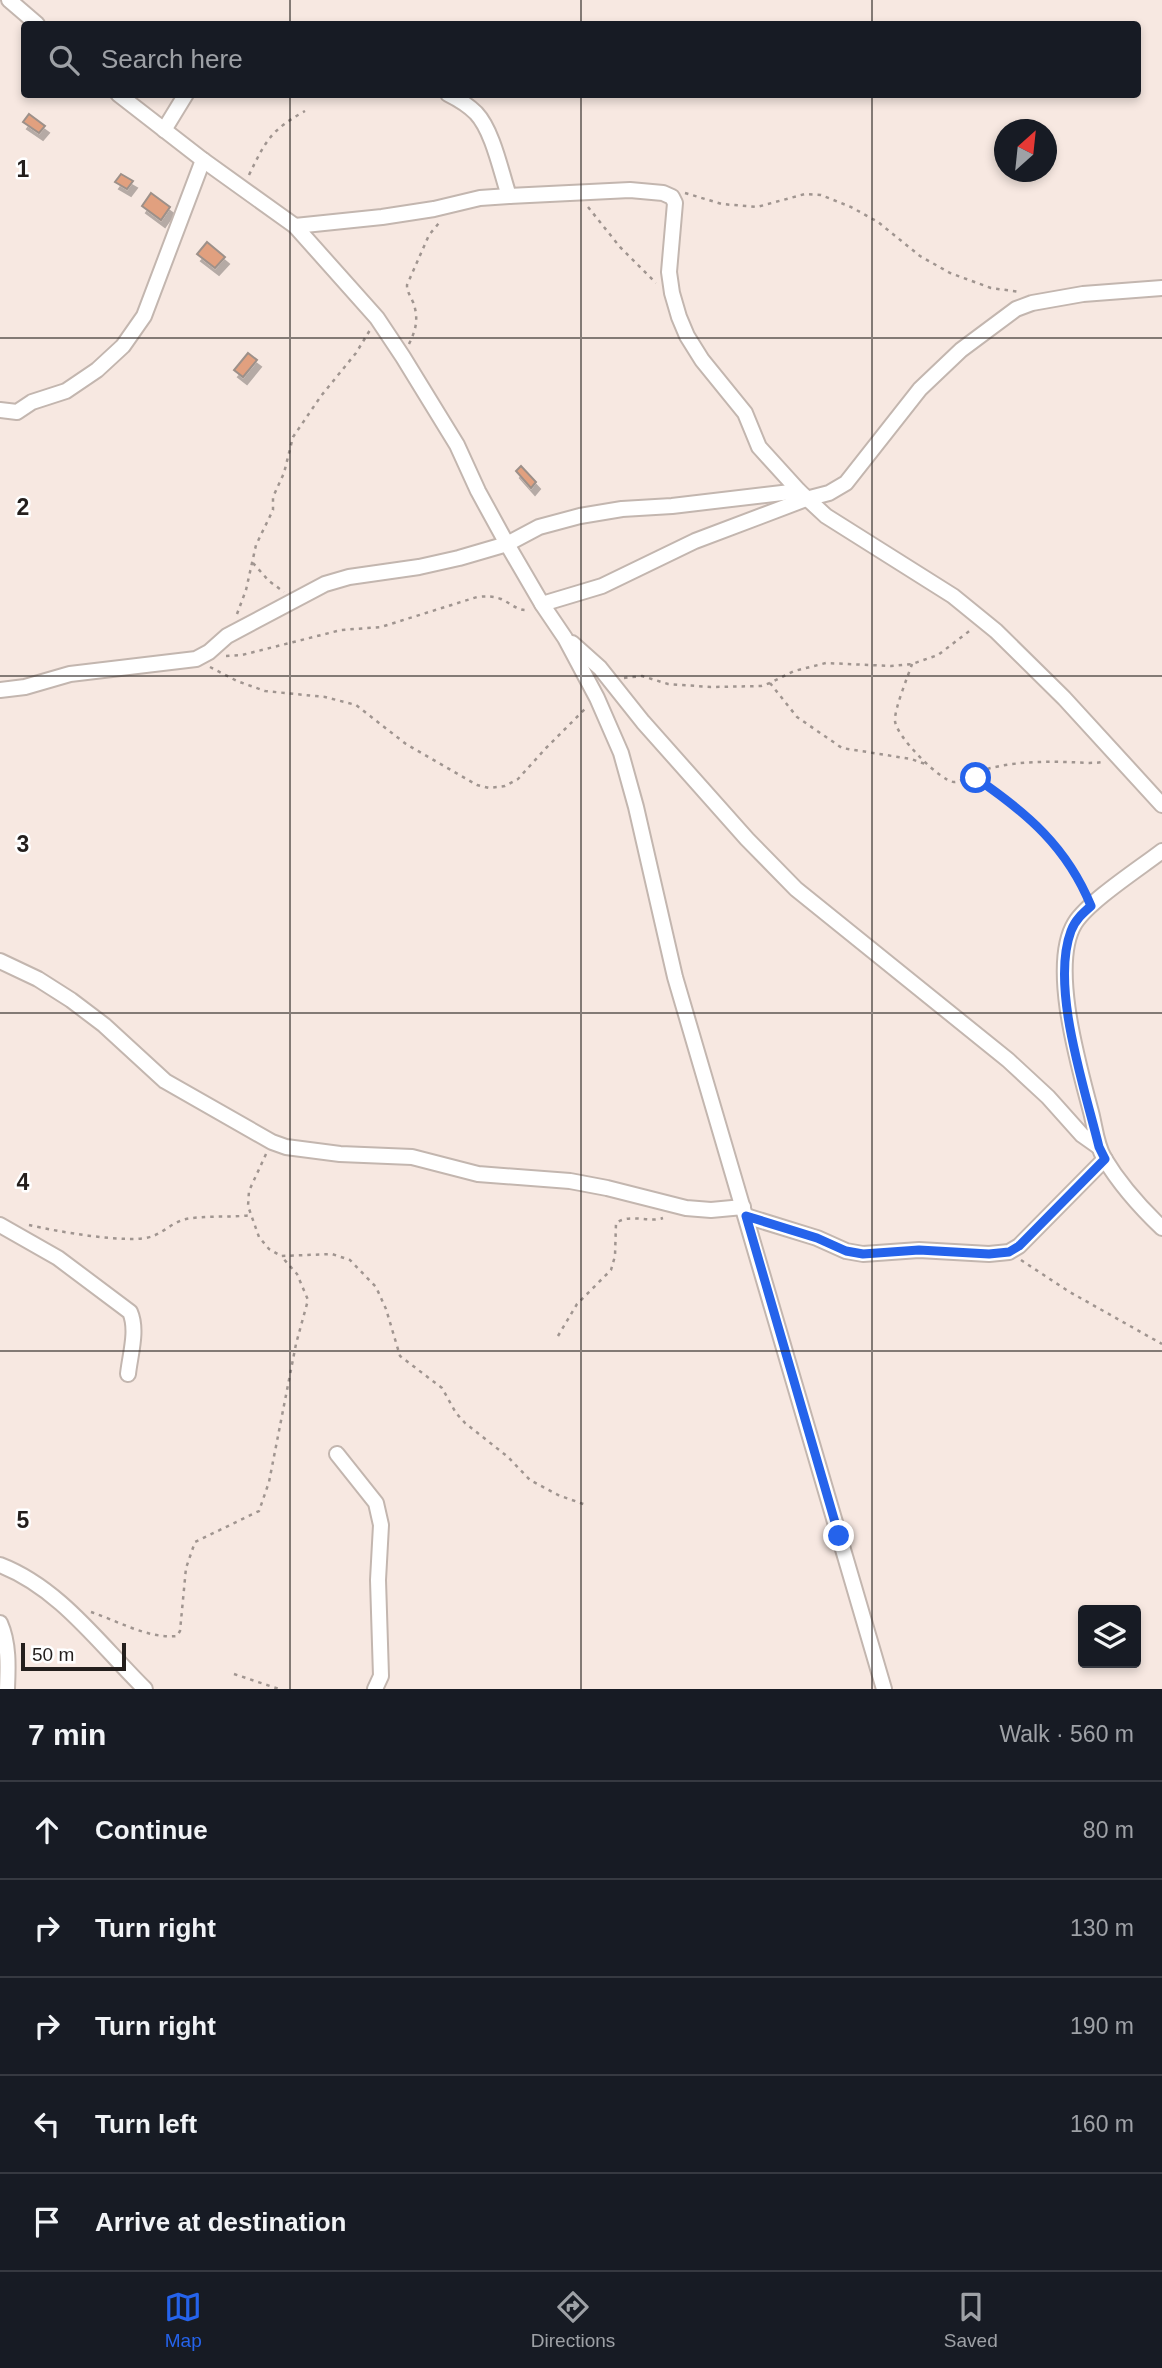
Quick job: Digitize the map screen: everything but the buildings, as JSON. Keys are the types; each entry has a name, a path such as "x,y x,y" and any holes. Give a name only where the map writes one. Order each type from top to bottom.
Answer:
{"street":[{"path":"9,0 34,21"},
{"path":"123,98 295,226 377,318 457,445 507,544 565,638 597,698 621,753 675,977 884,1689"},
{"path":"164,131 184,98"},
{"path":"454,98 477,114 488,134 509,195"},
{"path":"0,410 17,412 32,402 66,391 97,370 123,346 144,316 203,160"},
{"path":"295,226 362,220 509,195 630,190 663,193 672,197 675,203 670,272 672,293 687,336 702,360 745,413 759,447 826,516 953,596 983,622 1065,698 1162,805"},
{"path":"0,690 25,687 70,674 196,659 209,652 227,636 325,584 349,577 419,567 507,544 539,527 580,516 622,509 829,493 846,483 920,389 961,350 1016,309 1032,303 1083,294 1162,288"},
{"path":"542,604 602,586 695,541 803,495"},
{"path":"565,638 588,656 613,683 643,722 747,839 796,889 1038,1087 1102,1153 1120,1181 1162,1228"},
{"path":"1102,1153 1075,1046 1065,968 1071,932 1076,920 1091,906 1162,851"},
{"path":"0,961 38,979 71,1000 165,1080 272,1142 286,1147 340,1154 412,1157 478,1174 570,1181 686,1208 744,1212 846,1251 863,1254 919,1250 989,1254 1009,1252 1019,1246 1102,1153"},
{"path":"0,1225 58,1258 130,1312 133,1333 128,1374"},
{"path":"337,1454 376,1503 381,1525 378,1580 381,1676 375,1689"},
{"path":"0,1565 57,1600 100,1640 145,1689"},
{"path":"0,1623 7,1651 7,1689"}],"path":[{"path":"243,187 271,134 305,111"},
{"path":"583,191 590,212 660,288"},
{"path":"672,197 687,192 722,204 757,206 805,194 821,195 878,222 935,266 991,288 1022,292 1032,303"},
{"path":"403,357 416,326 417,316 407,292 410,277 429,235 454,205"},
{"path":"227,636 241,604 256,545 273,510 273,497 284,473 293,437 321,396 356,353 377,318"},
{"path":"252,562 269,581 296,599"},
{"path":"209,652 219,656 242,655 341,630 381,627 477,597 489,596 503,600 523,611 542,604"},
{"path":"613,683 623,678 642,676 668,684 761,686 794,671 826,663 891,666 912,664 938,655 983,622"},
{"path":"196,659 237,681 265,691 325,696 356,705 406,744 477,785 489,788 505,786 519,779 597,698"},
{"path":"912,664 895,723 902,738 941,777 950,782 1008,764 1086,764 1119,758"},
{"path":"770,683 797,717 842,748 911,759 931,766"},
{"path":"968,775 1017,808 1060,849 1078,877 1091,906"},
{"path":"83,1609 140,1630 166,1637 177,1636 180,1631 186,1568 195,1542 259,1511 268,1489 296,1344 308,1300 297,1274 259,1237 248,1206 249,1191 272,1142"},
{"path":"558,1336 577,1304 611,1270 614,1264 616,1223 623,1219 656,1220 686,1208"},
{"path":"21,1223 132,1240 152,1237 190,1218 251,1215"},
{"path":"1009,1252 1068,1291 1162,1344"},
{"path":"281,1256 332,1254 350,1260 376,1287 386,1309 400,1356 442,1388 465,1423 530,1480 558,1495 586,1505"},
{"path":"234,1674 279,1689"}],"route":[{"path":"839,1536 746,1216 817,1238 846,1251 863,1254 919,1250 989,1254 1009,1252 1019,1246 1105,1159 1099,1147 1079,1066 1068,1008 1065,968 1071,932 1076,920 1091,906 1073,867 1060,849 1034,822 976,778"}]}
